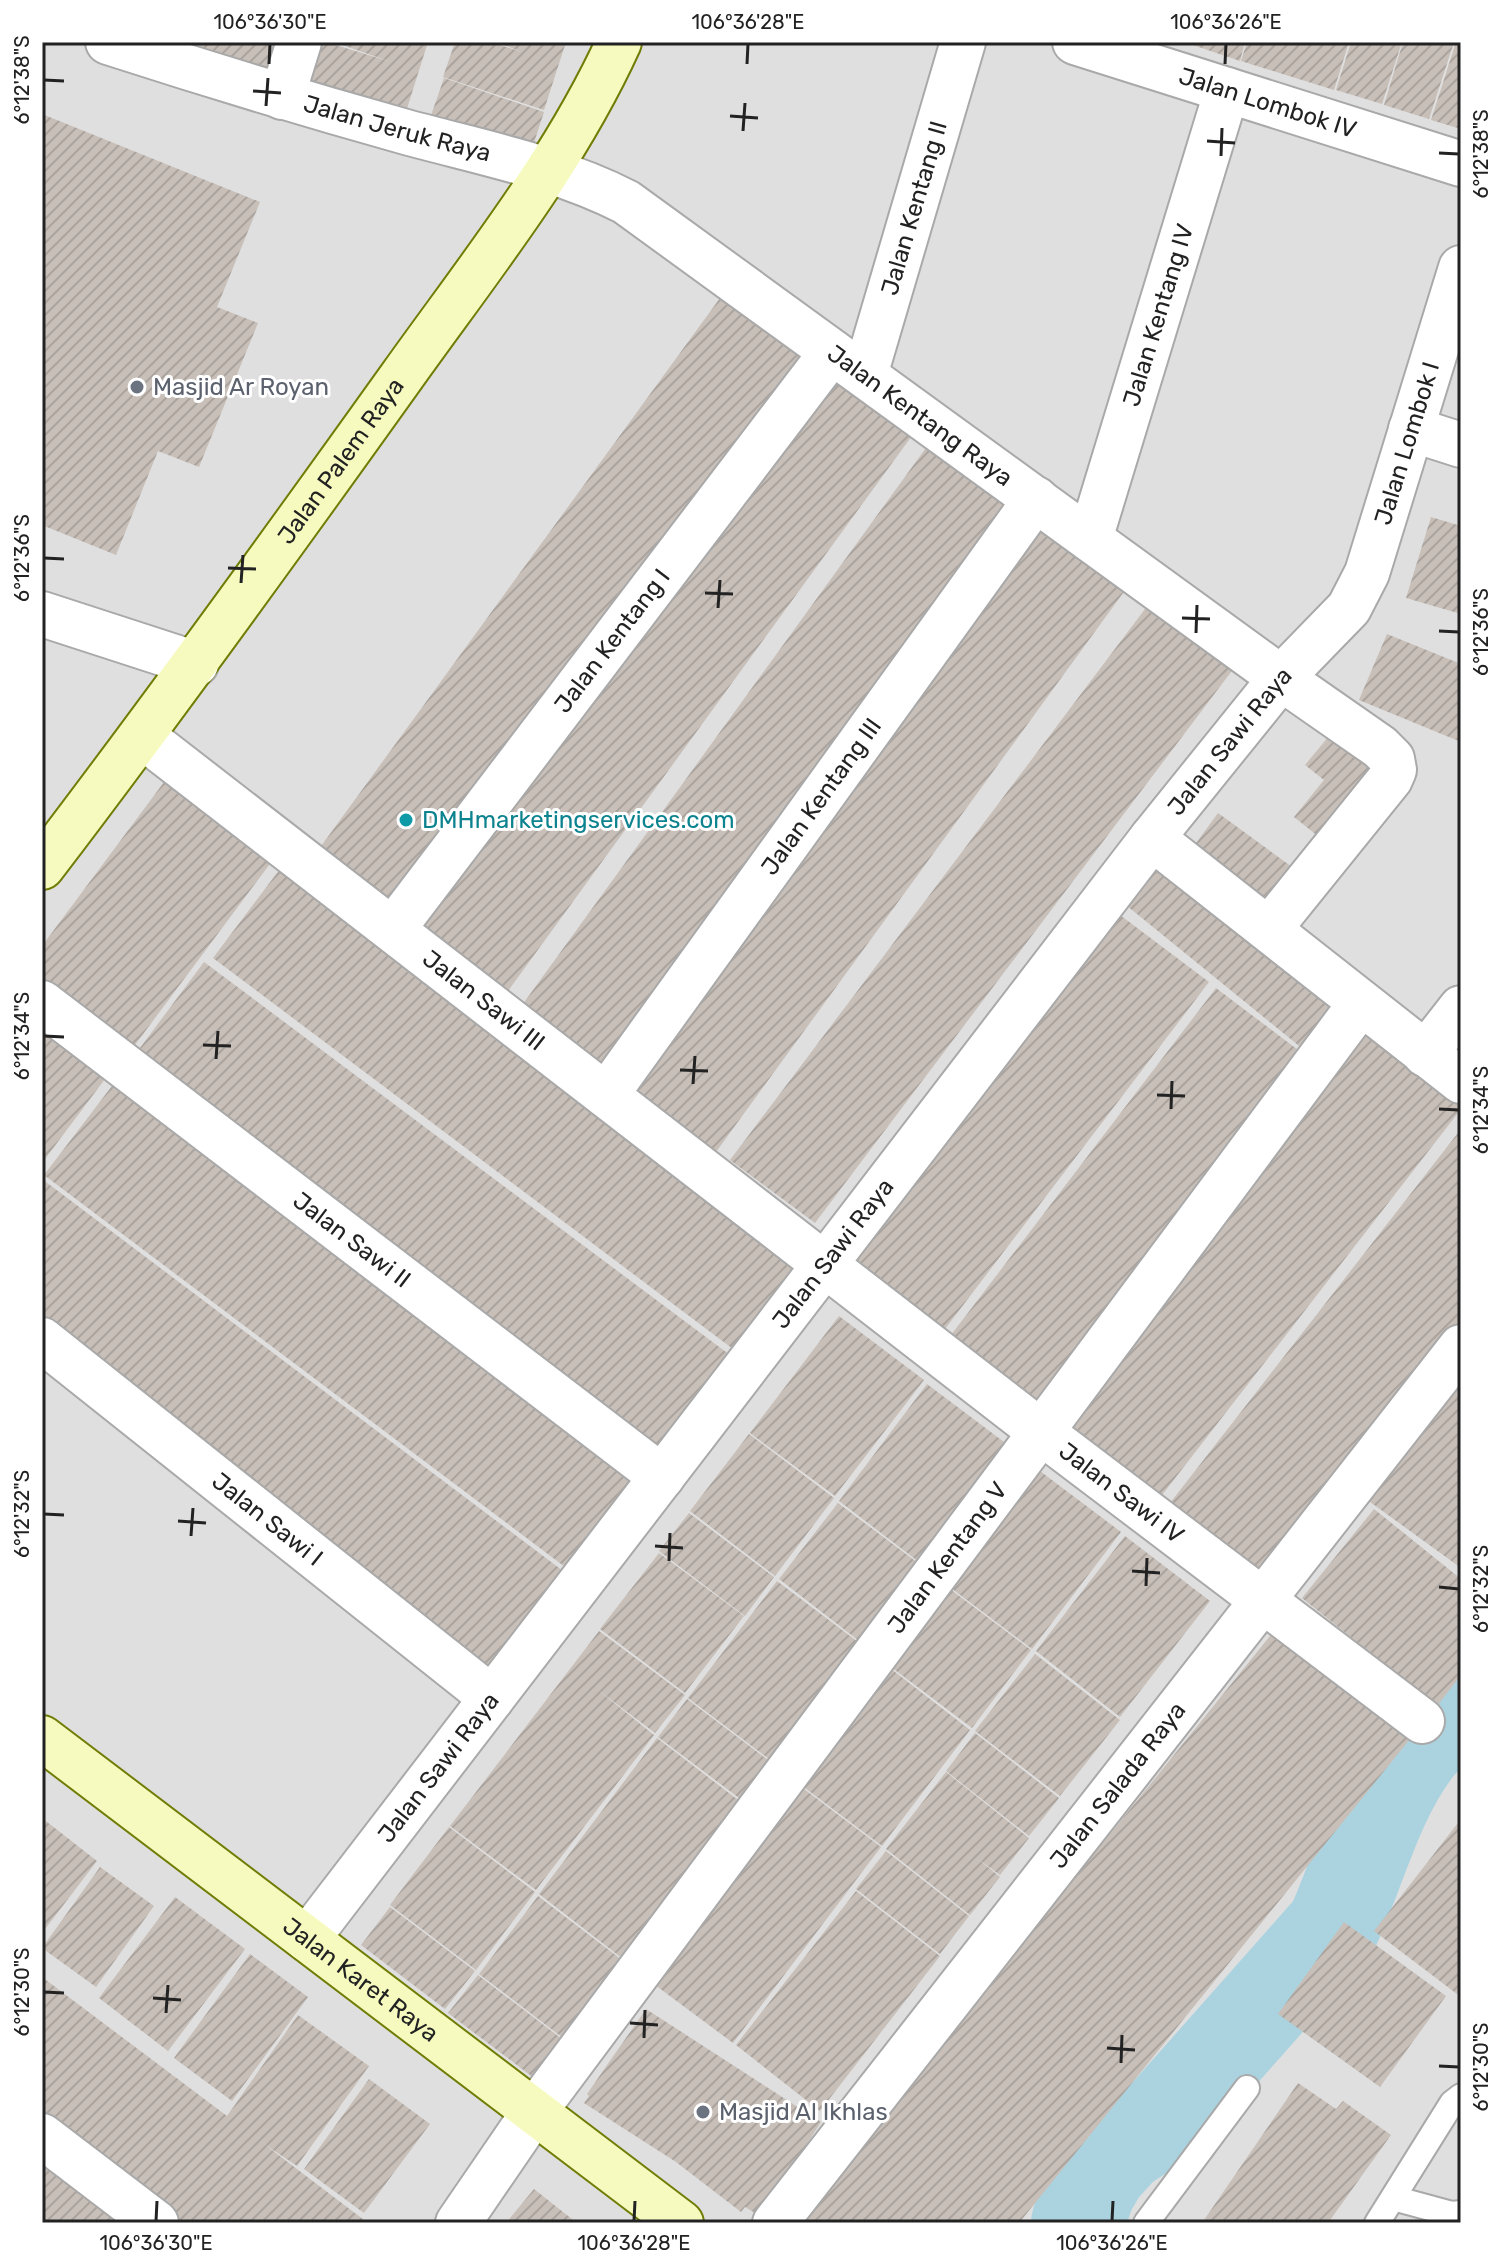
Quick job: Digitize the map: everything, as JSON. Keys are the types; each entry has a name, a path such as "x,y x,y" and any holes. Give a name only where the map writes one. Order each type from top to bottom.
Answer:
{"street":[{"name":"Jalan Jeruk Raya","path":"108,42 282,97 548,172"},
{"path":"282,97 299,42"},
{"name":"Jalan Palem Raya","path":"42,867 196,664 548,172 602,79 619,42"},
{"name":"Jalan Kentang II","path":"848,363 963,42"},
{"name":"Jalan Lombok IV","path":"1075,42 1461,164"},
{"name":"Jalan Kentang IV","path":"1090,539 1227,90"},
{"name":"Jalan Kentang Raya","path":"548,172 599,188 626,202 1389,754 1394,770 1390,779 1269,929"},
{"name":"Jalan Lombok I","path":"1367,573 1461,268"},
{"name":"Jalan Kentang I","path":"393,929 848,363"},
{"path":"1411,429 1461,445"},
{"name":"Jalan Kentang III","path":"606,1095 1036,499"},
{"name":"Jalan Sawi Raya","path":"307,1939 1152,838 1281,678 1349,608 1367,573"},
{"path":"42,614 196,664"},
{"name":"Jalan Sawi III","path":"142,736 824,1264"},
{"path":"1152,838 1461,1081"},
{"name":"Jalan Sawi II","path":"42,1003 662,1477"},
{"name":"Jalan Kentang V","path":"458,2223 534,2112 1361,1003"},
{"path":"1425,1054 1461,1008"},
{"name":"Jalan Sawi IV","path":"824,1264 1422,1721"},
{"name":"Jalan Sawi I","path":"42,1340 492,1698"},
{"name":"Jalan Salada Raya","path":"775,2223 1461,1347"},
{"name":"Jalan Karet Raya","path":"42,1738 681,2223"},
{"path":"42,2136 156,2223"}],"lane":[{"path":"1146,2223 1247,2088"},
{"path":"1377,2223 1452,2103 1461,2096"},
{"path":"1393,2198 1452,2214 1461,2213"}],"shaded area":[{"path":"42,42 1461,42 1461,2223 42,2223"}],"building":[{"path":"174,42 283,42 273,74"},
{"path":"316,42 326,42 391,62 334,42 428,42 404,118 302,85"},
{"path":"455,42 491,42 522,52 497,42 566,42 544,110 443,77"},
{"path":"1184,42 1245,42 1240,61"},
{"path":"1247,42 1349,42 1334,90 1241,61"},
{"path":"1351,42 1402,42 1382,104 1336,90"},
{"path":"1403,42 1454,42 1429,119 1384,105"},
{"path":"1456,42 1461,42 1461,129 1431,120"},
{"path":"444,78 544,112 529,158 428,124"},
{"name":"Masjid Ar Royan","path":"42,114 260,202 217,307 258,323 199,467 158,451 116,555 42,525"},
{"path":"720,298 806,359 397,922 311,860"},
{"path":"828,370 914,433 505,995 419,933"},
{"path":"928,445 1015,508 606,1070 520,1008"},
{"path":"1431,517 1461,526 1461,614 1406,598"},
{"path":"1039,528 1126,589 716,1152 630,1090"},
{"path":"1148,605 1234,668 815,1223 730,1160"},
{"path":"1387,634 1461,664 1461,742 1359,700"},
{"path":"1329,736 1379,775 1324,841 1294,817 1324,780 1305,765"},
{"path":"170,774 278,853 126,1057 42,995 42,946"},
{"path":"1218,813 1299,872 1272,908 1191,850"},
{"path":"1161,853 1349,1005 1309,1054 1121,901"},
{"path":"286,861 814,1259 741,1355 213,958"},
{"path":"1116,912 1209,982 945,1329 850,1258"},
{"path":"204,962 734,1358 661,1455 131,1060"},
{"path":"1216,988 1310,1059 1045,1405 951,1335"},
{"path":"42,1015 114,1067 42,1163"},
{"path":"1371,1027 1461,1096 1461,1109 1152,1508 1055,1433"},
{"path":"118,1078 647,1476 573,1573 44,1175"},
{"path":"1461,1129 1461,1328 1260,1587 1163,1512"},
{"path":"42,1179 571,1577 497,1673 42,1331"},
{"path":"839,1316 924,1380 835,1496 750,1433"},
{"path":"1461,1371 1461,1568 1366,1499"},
{"path":"927,1384 1012,1448 923,1565 839,1501"},
{"path":"749,1434 834,1498 775,1576 690,1511"},
{"path":"1036,1468 1121,1532 1032,1649 947,1585"},
{"path":"838,1503 922,1566 863,1644 779,1579"},
{"path":"1374,1509 1461,1579 1461,1675 1437,1706 1302,1598"},
{"path":"689,1513 774,1577 745,1616 659,1551"},
{"path":"1125,1536 1210,1601 1120,1717 1036,1651"},
{"path":"659,1553 744,1616 685,1693 600,1629"},
{"path":"777,1581 862,1645 773,1762 688,1698"},
{"path":"946,1586 1031,1650 972,1728 887,1664"},
{"path":"599,1631 685,1695 655,1733 598,1690 654,1735 536,1890 450,1826"},
{"path":"1274,1631 1410,1739 1019,2223 796,2223"},
{"path":"1035,1654 1120,1720 1060,1796 975,1731"},
{"path":"886,1665 970,1730 882,1846 797,1782"},
{"path":"687,1699 772,1763 743,1801 658,1737"},
{"path":"975,1733 1059,1798 1029,1836 946,1771"},
{"path":"657,1738 742,1803 623,1959 539,1894"},
{"path":"946,1772 1029,1838 1000,1875 978,1859 1000,1877 970,1915 886,1849"},
{"path":"796,1783 881,1847 733,2043 647,1979"},
{"path":"42,1818 97,1861 42,1933"},
{"path":"1461,1819 1461,1988 1457,1994 1374,1931"},
{"path":"449,1827 535,1892 476,1970 390,1905"},
{"path":"886,1851 969,1916 940,1954 856,1889"},
{"path":"100,1867 154,1906 96,1987 42,1948"},
{"path":"856,1891 940,1956 820,2111 736,2045"},
{"path":"538,1896 622,1960 563,2038 479,1974"},
{"path":"175,1897 245,1949 168,2051 99,1998"},
{"path":"390,1907 475,1971 445,2009 361,1945"},
{"path":"1344,1922 1446,1996 1380,2087 1278,2014"},
{"path":"250,1954 308,1997 232,2101 174,2058"},
{"path":"478,1975 562,2039 534,2078 448,2013"},
{"path":"42,1977 227,2116 298,2015 369,2066 297,2166 264,2144 368,2223 163,2223 42,2132"},
{"name":"Masjid Al Ikhlas","path":"646,2009 821,2122 760,2216 745,2207 741,2212 676,2162 584,2103 589,2096 587,2094"},
{"path":"369,2079 430,2124 364,2213 304,2169"},
{"path":"1298,2083 1336,2109 1343,2101 1391,2135 1328,2223 1202,2223"},
{"path":"42,2154 134,2223 42,2223"},
{"path":"534,2189 577,2223 506,2223"}],"waterway":[{"path":"1078,2223 1088,2191 1101,2169 1122,2146 1163,2119 1333,1927 1379,1813 1401,1769 1425,1738 1461,1708"}],"place":[{"name":"Masjid Ar Royan","path":"137,387"},
{"name":"DMHmarketingservices.com","path":"406,820"},
{"name":"Masjid Al Ikhlas","path":"703,2112"}]}
